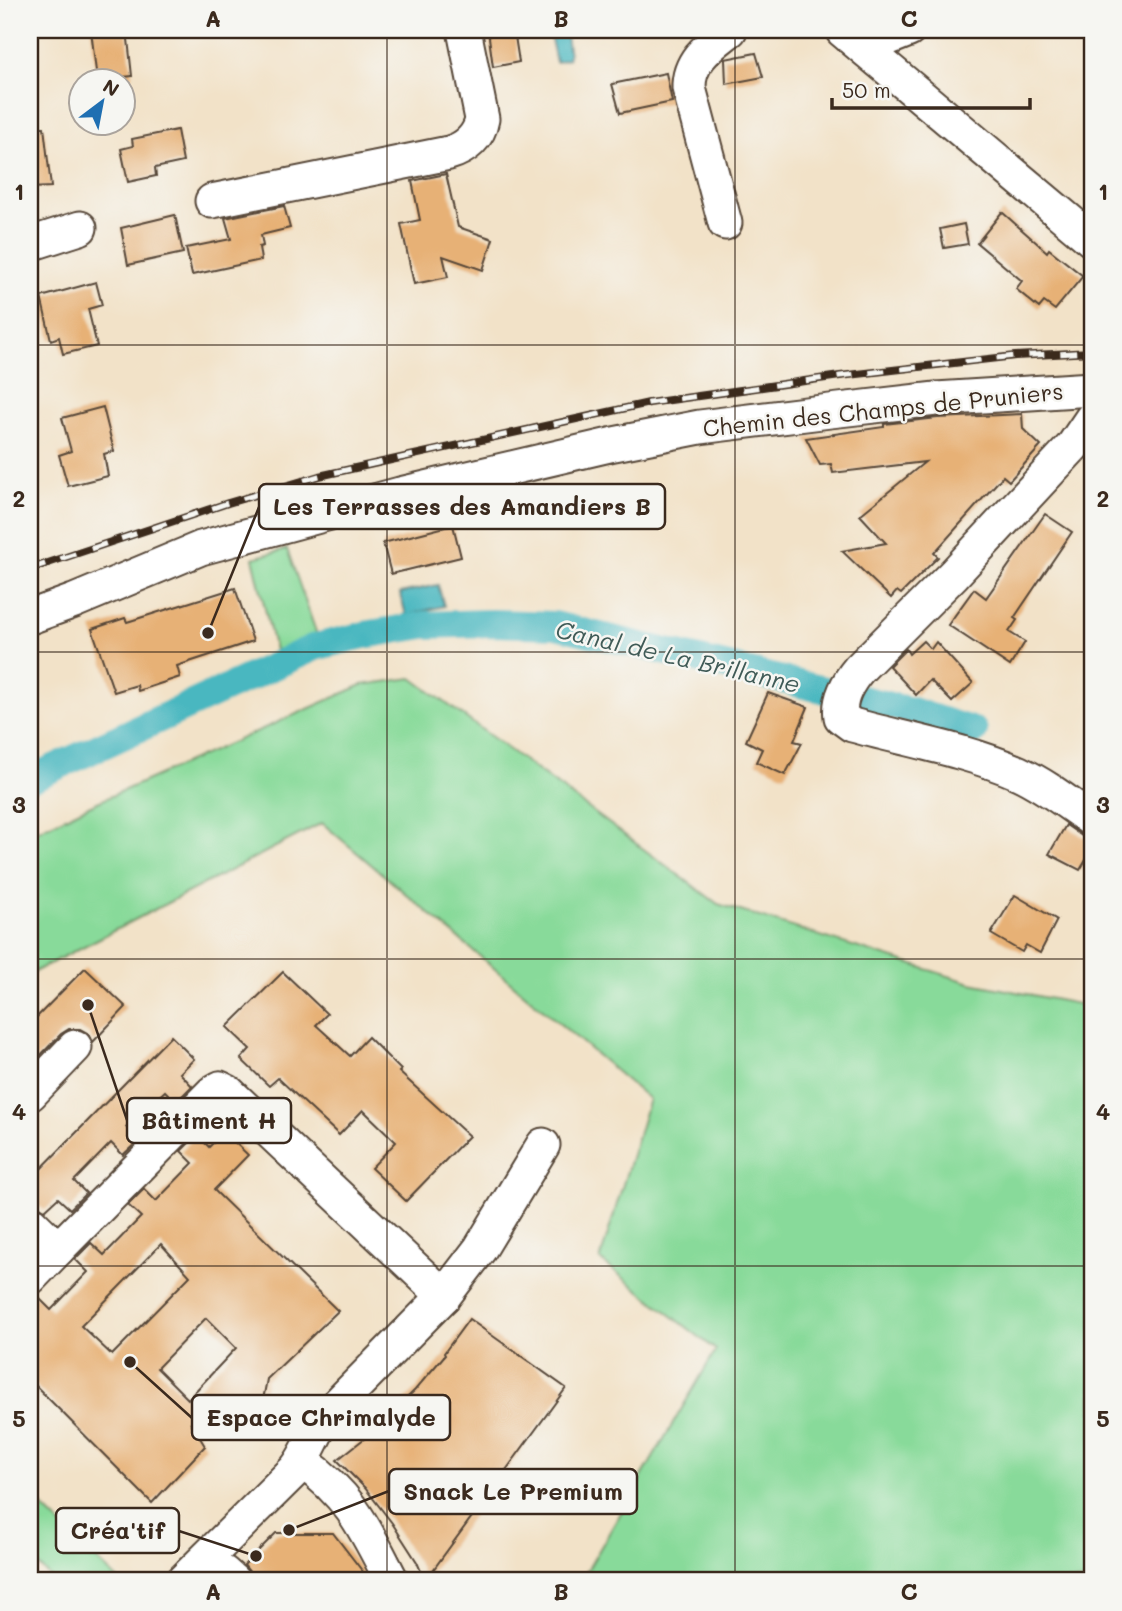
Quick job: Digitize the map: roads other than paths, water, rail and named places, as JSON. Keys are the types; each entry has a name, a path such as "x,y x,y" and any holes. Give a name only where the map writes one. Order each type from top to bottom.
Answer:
{"street":[{"path":"212,201 436,156 465,146 477,132 482,119 464,30"},
{"path":"725,223 689,88 689,78 700,56 730,30"},
{"path":"853,39 909,30"},
{"path":"853,39 1092,240"},
{"path":"30,244 80,228"},
{"name":"Chemin des Champs de Pruniers","path":"30,617 201,548 400,494 614,444 699,427 830,411 936,399 1092,389"},
{"path":"1092,418 1073,446 954,574 869,657 844,695 841,717 846,722 974,757 1020,773 1092,820"},
{"path":"30,1094 75,1047"},
{"path":"30,1278 213,1092 220,1088 228,1092 444,1296"},
{"path":"183,1581 302,1461 328,1414 444,1296 480,1249 543,1146"},
{"path":"30,1222 58,1249"},
{"path":"302,1461 326,1479 348,1503 362,1522 392,1581"}],"water":[{"path":"549,30 565,30 568,59 556,62"},
{"path":"438,585 444,606 406,615 400,593"}],"waterway":[{"name":"Canal de La Brillanne","path":"30,779 315,647 424,625 555,625 912,711 974,731"}],"railway":[{"path":"30,569 228,503 319,476 649,403 840,376 1015,356 1092,352"}],"place":[{"name":"Les Terrasses des Amandiers B","path":"208,633"},
{"name":"Bâtiment H","path":"88,1005"},
{"name":"Espace Chrimalyde","path":"130,1362"},
{"name":"Snack Le Premium","path":"289,1530"},
{"name":"Créa'tif","path":"256,1556"}]}
